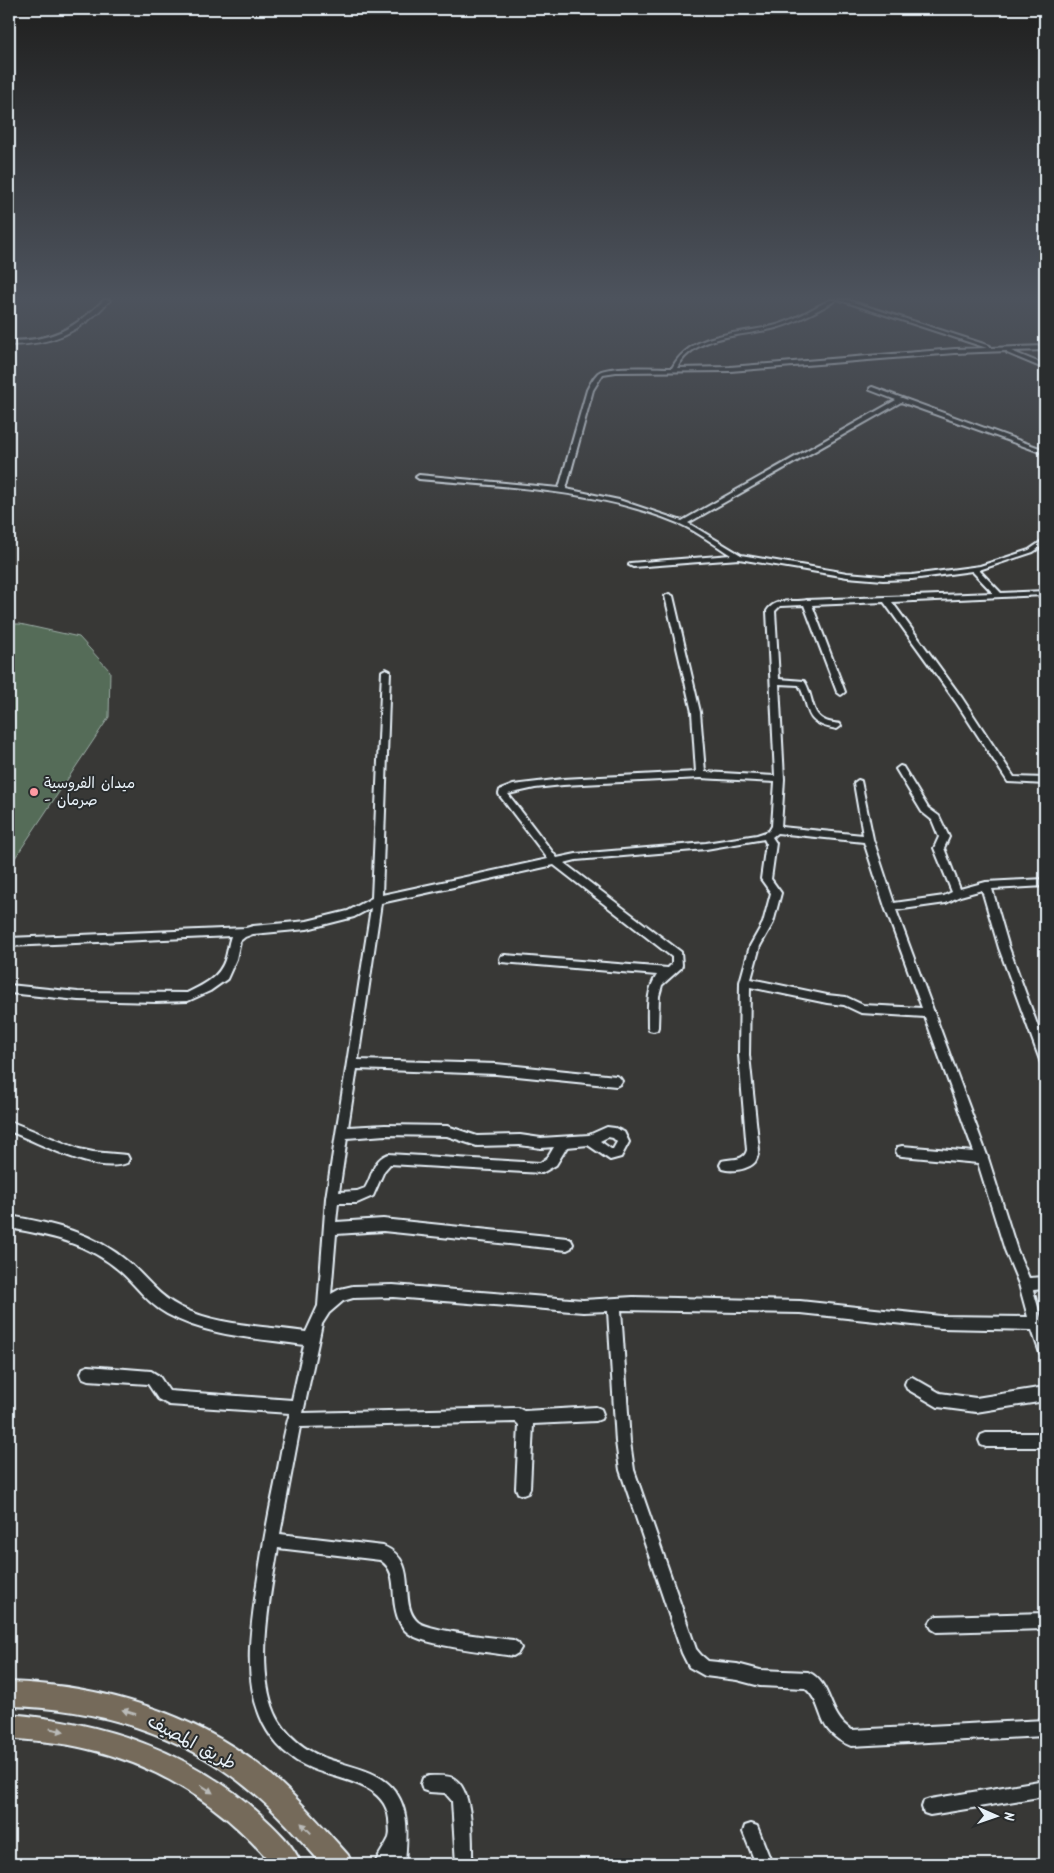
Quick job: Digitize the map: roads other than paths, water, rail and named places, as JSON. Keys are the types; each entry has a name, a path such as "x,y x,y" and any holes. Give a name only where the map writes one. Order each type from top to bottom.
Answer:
{"main road":[{"name":"طريق المصيف","path":"9,1694 59,1697 92,1702 131,1712 177,1731 230,1760 260,1782 339,1864"},
{"name":"طريق المصيف","path":"9,1726 54,1729 90,1738 136,1751 183,1773 217,1795 249,1821 271,1842 288,1864"}],"street":[{"path":"562,490 587,400 593,387"},
{"path":"872,389 1045,452"},
{"path":"683,523 900,400"},
{"path":"419,477 562,490 617,501 683,523 739,557"},
{"path":"633,565 739,557 813,570 883,578 936,575 974,570 1000,563 1031,551 1045,541"},
{"path":"974,570 999,595"},
{"path":"726,1165 745,1163 751,1158 753,1150 744,1055 745,982 756,946 768,923 776,893 766,879 771,833 777,822 780,779 771,609 779,604 807,602 1045,593"},
{"path":"669,596 696,712 701,775"},
{"path":"886,599 959,700 1011,780 1045,781"},
{"path":"807,602 841,692"},
{"path":"324,1308 332,1198 377,900 386,671"},
{"path":"775,681 801,683 813,717 825,724 837,726"},
{"path":"900,769 925,810 936,818 940,825 944,837 939,848 956,893"},
{"path":"653,1027 656,988 660,978 672,972 677,965 677,955 554,860 503,794 505,790 534,784 701,775 780,779"},
{"path":"858,783 868,838 890,907 982,1158 1045,1348"},
{"path":"9,942 246,932 299,926 351,914 377,900 554,860 608,853 728,843 771,833 868,838"},
{"path":"890,907 946,899 956,893 986,886 1045,882"},
{"path":"986,886 1004,948 1045,1060"},
{"path":"9,989 88,997 188,997 206,988 223,976 231,959 235,939 246,932"},
{"path":"505,959 672,972"},
{"path":"745,982 820,998 846,1001 861,1009 928,1013"},
{"path":"353,1064 496,1069 616,1081"},
{"path":"9,1126 30,1132 74,1154 104,1160 123,1159"},
{"path":"341,1133 385,1130 447,1131 477,1141 563,1142 590,1140"},
{"path":"332,1198 361,1196 369,1193 378,1168 388,1159 542,1168 552,1161 563,1142"},
{"path":"902,1151 982,1158"},
{"path":"9,1222 61,1231 91,1243 116,1259 153,1297 186,1317 212,1324 311,1339"},
{"path":"330,1228 384,1226 568,1244"},
{"path":"1025,1284 1045,1283"},
{"path":"396,1864 396,1810 386,1791 378,1784 361,1777 318,1764 290,1746 276,1730 268,1716 260,1694 258,1658 271,1540 311,1339 316,1320 324,1308 340,1295 353,1292 393,1291 583,1306 614,1303 800,1307 941,1322 1036,1324"},
{"path":"614,1303 626,1470 639,1502 694,1661 706,1668 737,1672 760,1678 808,1680 816,1688 831,1723 837,1730 851,1738 1045,1728"},
{"path":"88,1373 151,1378 161,1394 166,1397 296,1414 518,1415 526,1422 523,1488"},
{"path":"912,1384 938,1400 976,1405 1045,1394"},
{"path":"523,1418 596,1414"},
{"path":"986,1440 1045,1440"},
{"path":"271,1540 389,1556 398,1568 405,1616 413,1627 452,1638 513,1648"},
{"path":"937,1624 1045,1621"},
{"path":"429,1784 450,1786 458,1795 464,1864"},
{"path":"930,1807 1045,1788"},
{"path":"751,1832 764,1864"},
{"path":"383,1864 396,1840"}],"place":[{"name":"ميدان الفروسية - صرمان","path":"34,792"}]}
